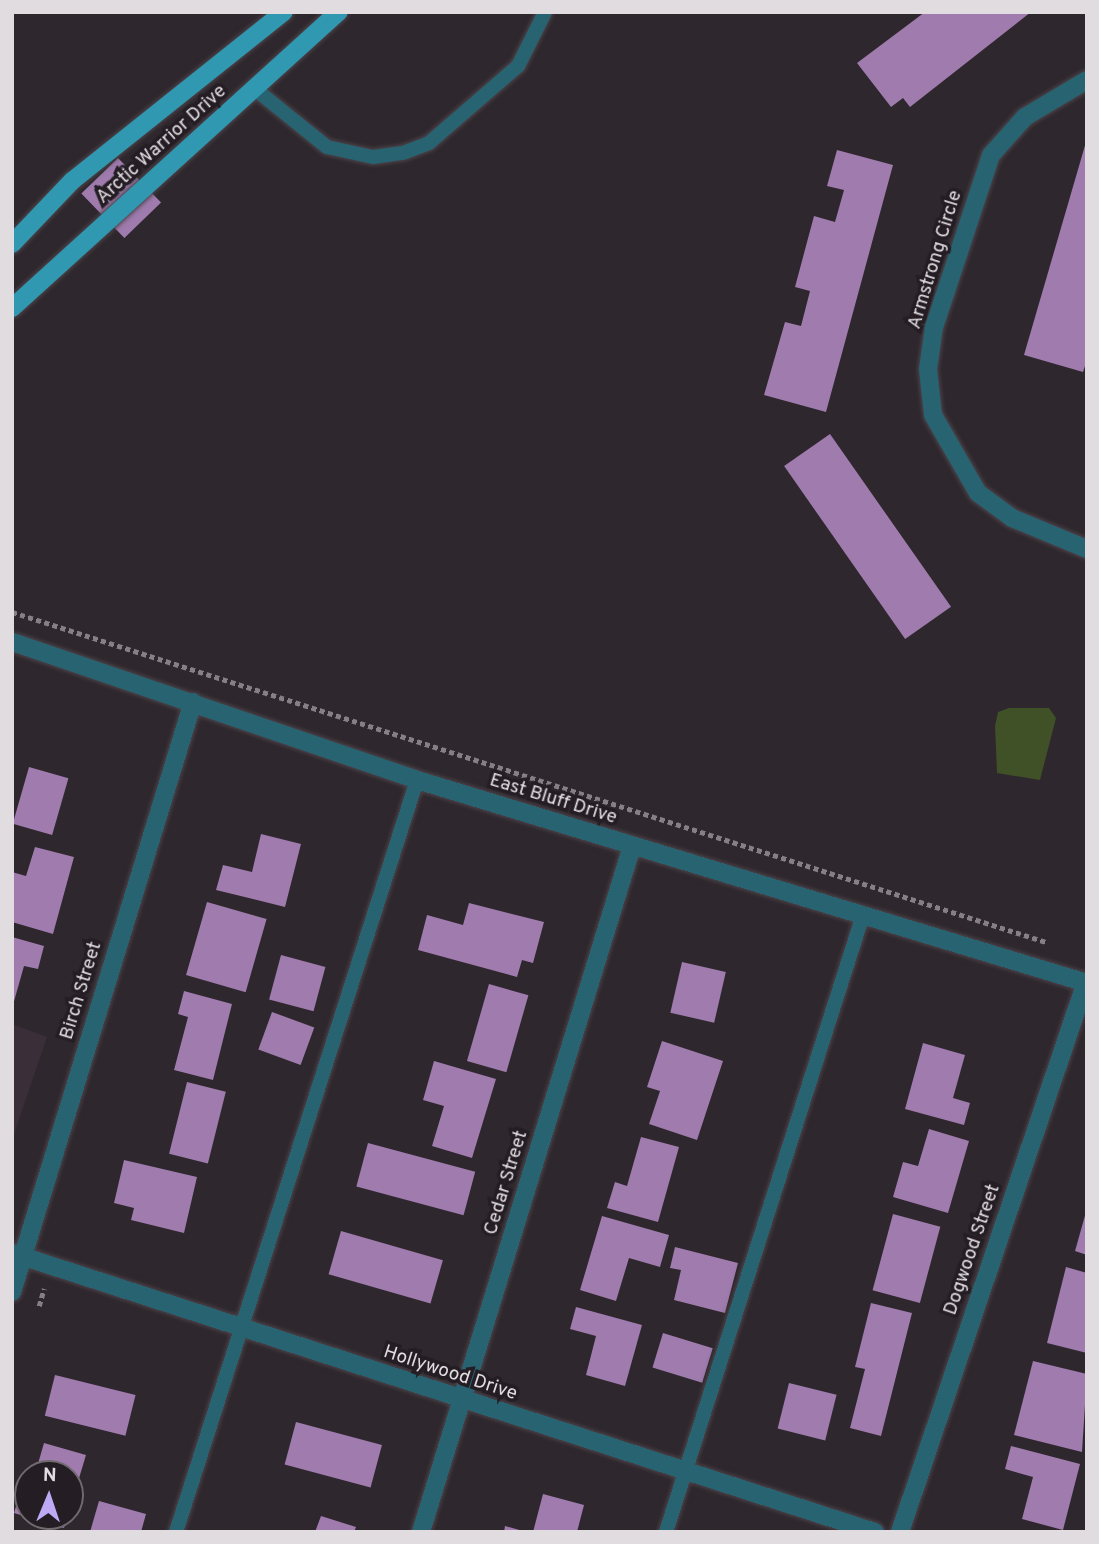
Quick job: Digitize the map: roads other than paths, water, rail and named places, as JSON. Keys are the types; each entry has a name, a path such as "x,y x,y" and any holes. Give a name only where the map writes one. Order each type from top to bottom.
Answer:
{"main road":[{"name":"Arctic Warrior Drive","path":"12,244 72,181 284,12"},
{"name":"Arctic Warrior Drive","path":"12,308 339,12"}],"street":[{"name":"Armstrong Circle","path":"1087,80 1025,117 991,155 934,327 928,369 933,415 978,492 1012,518 1087,549"},
{"name":"East Bluff Drive","path":"12,642 417,780 1086,983"},
{"name":"Birch Street","path":"12,1292 18,1255 193,702"},
{"name":"Cedar Street","path":"421,1532 632,846"},
{"name":"Dogwood Street","path":"900,1532 1086,983"},
{"name":"Hollywood Drive","path":"18,1255 242,1326 461,1401 875,1532"}],"lane":[{"path":"255,89 327,147 373,157 403,153 429,143 518,66 545,12"},
{"path":"176,1532 417,780"},
{"path":"667,1532 863,915"}]}
